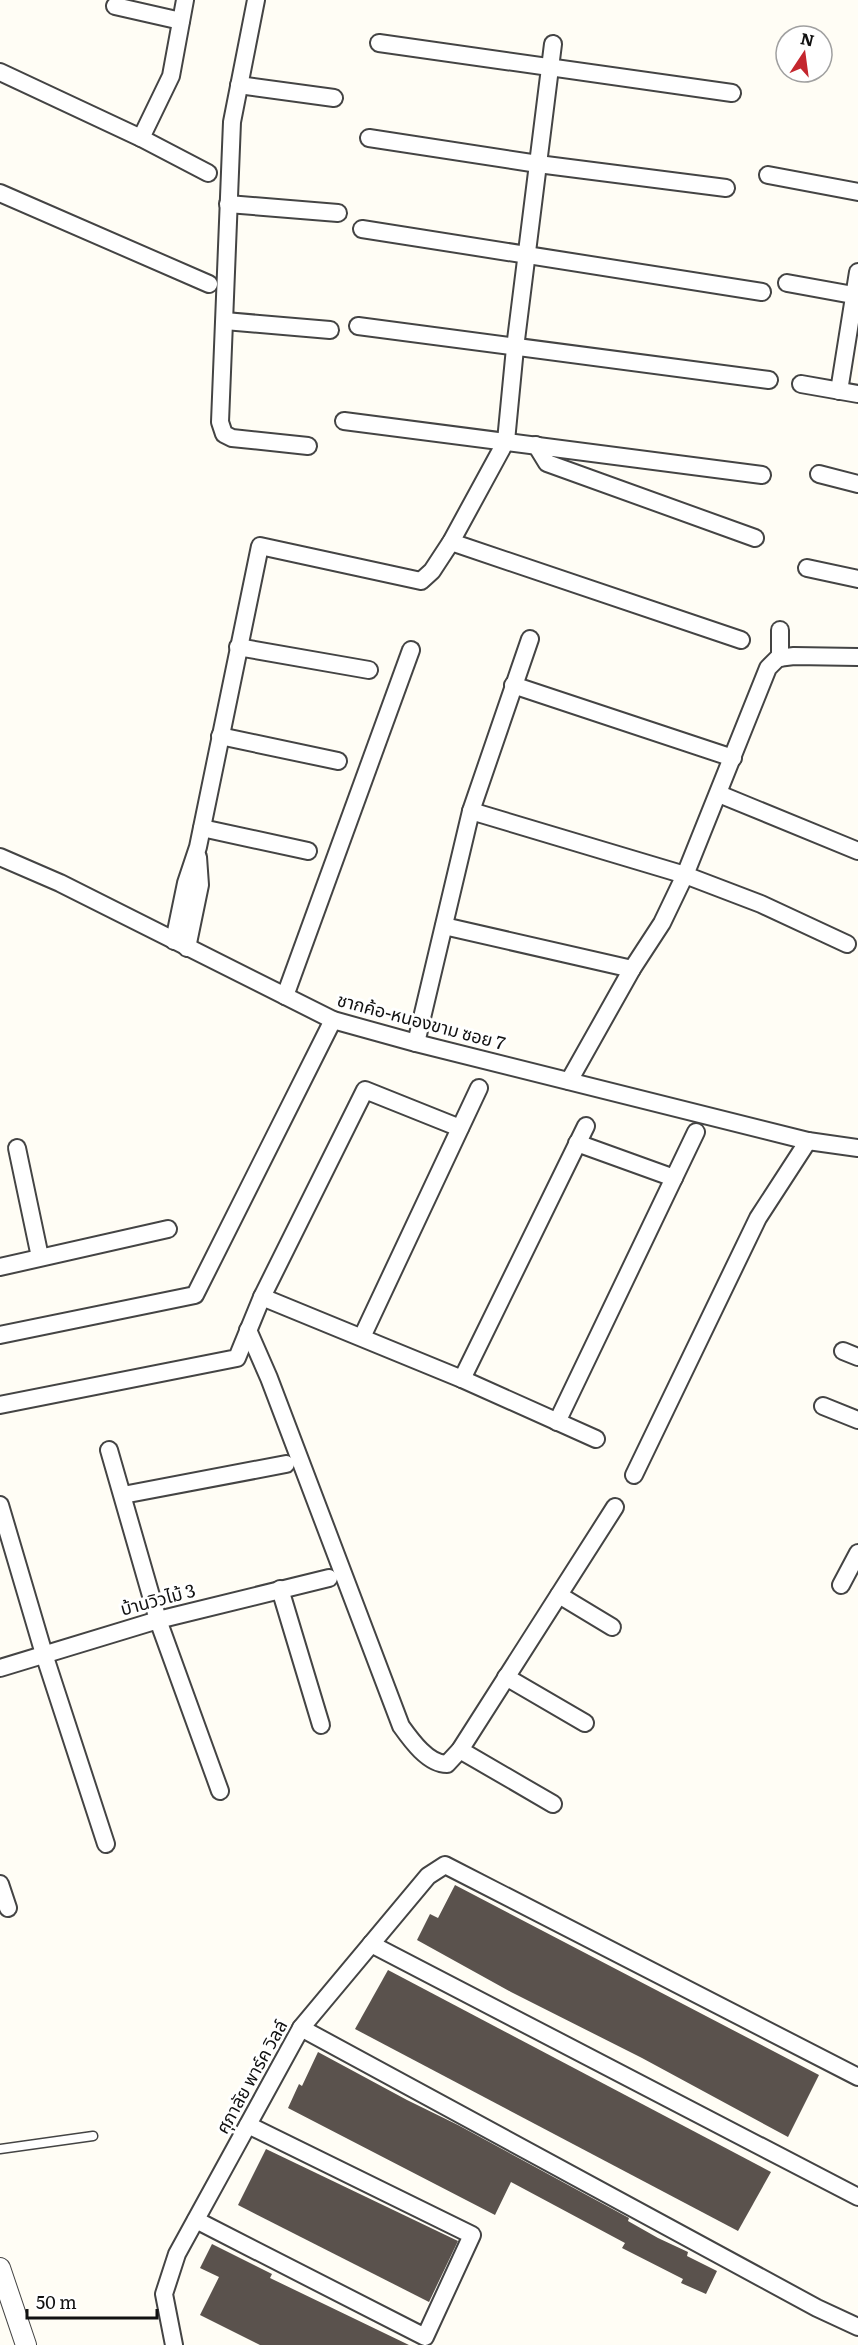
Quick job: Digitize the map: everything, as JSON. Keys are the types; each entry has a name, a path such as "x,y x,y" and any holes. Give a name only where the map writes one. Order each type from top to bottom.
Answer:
{"street":[{"path":"141,138 171,76 185,0"},
{"path":"256,0 232,122 220,422 224,434 232,438 308,446"},
{"path":"115,6 180,21"},
{"path":"380,43 732,93"},
{"path":"180,945 186,883 198,847 260,546 421,581 432,571 451,542 506,441 526,255 553,44"},
{"path":"0,72 141,138 208,173"},
{"path":"239,85 334,98"},
{"path":"369,138 538,164 726,188"},
{"path":"768,175 858,192"},
{"path":"0,193 208,284"},
{"path":"228,204 338,213"},
{"path":"362,229 762,292"},
{"path":"838,391 856,295 858,272"},
{"path":"787,283 856,295"},
{"path":"225,321 330,330"},
{"path":"358,326 769,380"},
{"path":"801,384 858,394"},
{"path":"344,421 762,475"},
{"path":"536,445 547,463 755,538"},
{"path":"819,474 858,484"},
{"path":"451,542 741,640"},
{"path":"807,568 858,579"},
{"path":"780,630 780,658"},
{"path":"416,1043 471,811 530,639"},
{"path":"238,647 369,670"},
{"path":"285,996 411,650"},
{"path":"569,1081 632,969 662,923 719,794 768,668 780,658 794,656 858,657"},
{"path":"513,685 733,758"},
{"path":"220,736 338,761"},
{"path":"719,794 858,851"},
{"path":"471,811 685,875 761,904 847,944"},
{"path":"202,828 308,851"},
{"name":"ชากค้อ-หนองขาม ซอย 7","path":"0,857 60,883 333,1020 808,1141 858,1148"},
{"path":"444,926 632,969"},
{"path":"0,1335 195,1295 333,1020"},
{"path":"362,1337 479,1088"},
{"path":"0,1405 237,1358 262,1297 365,1090 460,1128"},
{"path":"462,1379 586,1126"},
{"path":"557,1422 696,1132"},
{"path":"634,1475 758,1218 808,1141"},
{"path":"577,1143 674,1178"},
{"path":"17,1148 40,1257"},
{"path":"0,1266 168,1229"},
{"path":"262,1297 462,1379 596,1439"},
{"path":"248,1330 269,1378 401,1725 420,1749 436,1762 447,1764 460,1750 615,1508"},
{"path":"824,1406 858,1420"},
{"path":"109,1450 158,1620 220,1791"},
{"path":"123,1495 286,1464"},
{"path":"0,1505 44,1654 106,1844"},
{"path":"841,1585 858,1553"},
{"name":"บ้านวิวไม้ 3","path":"0,1668 158,1620 329,1578"},
{"path":"280,1589 321,1725"},
{"path":"559,1595 612,1627"},
{"path":"506,1677 585,1723"},
{"path":"460,1750 553,1804"},
{"name":"ศุภาลัย พาร์ค วิลล์","path":"177,2343 164,2294 177,2254 301,2028 428,1876 445,1865 858,2077"},
{"path":"0,1884 8,1908"},
{"path":"371,1944 858,2197"},
{"path":"301,2028 817,2308 858,2327"},
{"path":"196,2220 425,2337 472,2235 248,2125"},
{"path":"0,2268 26,2345"}],"lane":[{"path":"0,2149 93,2136"}],"building":[{"path":"455,1885 819,2075 788,2137 642,2058 511,1992 417,1940 430,1914 438,1918"},
{"path":"388,1970 771,2172 738,2231 355,2029"},
{"path":"318,2052 458,2125 629,2218 628,2221 658,2238 688,2252 687,2256 717,2271 706,2294 681,2283 683,2279 622,2248 625,2243 511,2182 495,2215 288,2108 299,2084 302,2086"},
{"path":"266,2149 458,2241 429,2302 238,2205"},
{"path":"212,2244 272,2274 270,2278 409,2345 260,2345 200,2315 219,2277 200,2268"}]}
